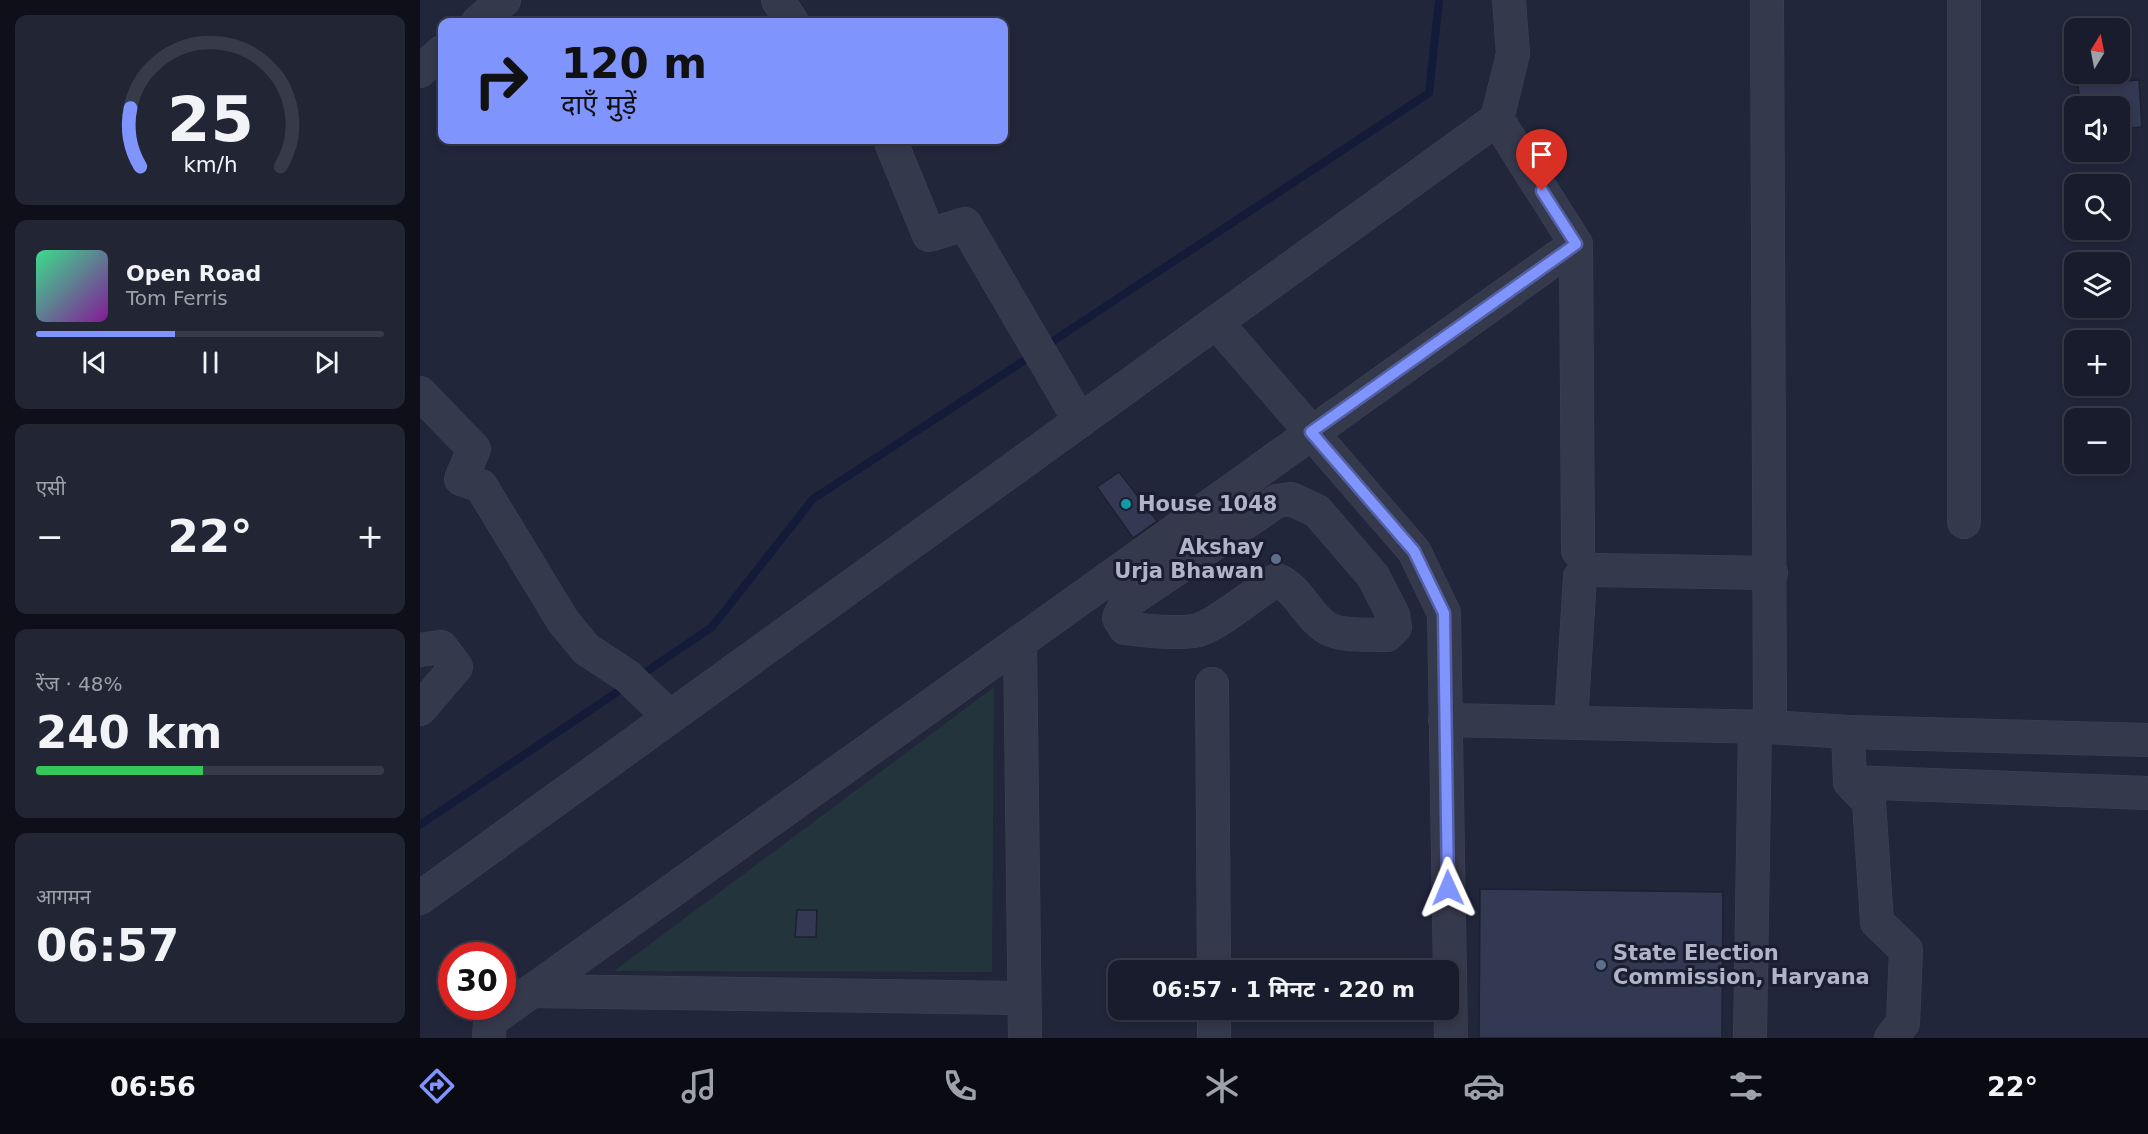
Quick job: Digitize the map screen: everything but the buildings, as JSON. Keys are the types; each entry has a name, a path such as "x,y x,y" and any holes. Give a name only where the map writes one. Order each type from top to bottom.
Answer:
{"street":[{"path":"483,18 504,0"},
{"path":"778,0 789,18"},
{"path":"420,898 1497,119 1513,54 1509,0"},
{"path":"1750,1038 1762,726 1771,573 1767,0"},
{"path":"1964,0 1964,522"},
{"path":"1497,119 1576,244 1578,551"},
{"path":"892,144 929,235 965,224 1080,421"},
{"path":"489,1038 490,1021 531,991 1576,244"},
{"path":"1216,322 1414,551 1444,613 1451,1038"},
{"path":"420,393 474,449 461,479 481,486 563,621 586,649 627,676 670,717"},
{"path":"1291,499 1317,511 1373,576 1393,615 1395,627 1387,635 1334,632 1324,627 1287,584 1277,580 1208,626 1195,631 1150,631 1125,628 1119,618 1126,603 1143,590 1277,501 1291,499"},
{"path":"1373,576 1404,539"},
{"path":"1571,722 1580,577 1584,573 1593,570 1771,573"},
{"path":"1020,641 1025,1038"},
{"path":"420,650 441,647 456,667 420,709"},
{"path":"1212,684 1214,960"},
{"path":"1444,720 1762,726 1848,732 2148,740"},
{"path":"1848,732 1850,782 1869,802 1877,922 1906,950 1903,1023 1891,1038"},
{"path":"2110,739 2110,792"},
{"path":"1850,782 2148,793"},
{"path":"531,991 1024,998"},
{"path":"1214,1020 1214,1038"}],"shaded area":[{"path":"994,687 992,972 614,971"}],"waterway":[{"path":"1044,347 1429,93 1439,0"},
{"path":"637,678 712,627 813,499 1034,354"},
{"path":"420,825 626,686"}],"place":[{"name":"House 1048","path":"1126,504"},
{"name":"Akshay Urja Bhawan","path":"1276,559"},
{"name":"State Election Commission, Haryana","path":"1601,965"}],"route":[{"path":"1448,888 1444,613 1414,551 1311,432 1576,244 1542,191"}]}
